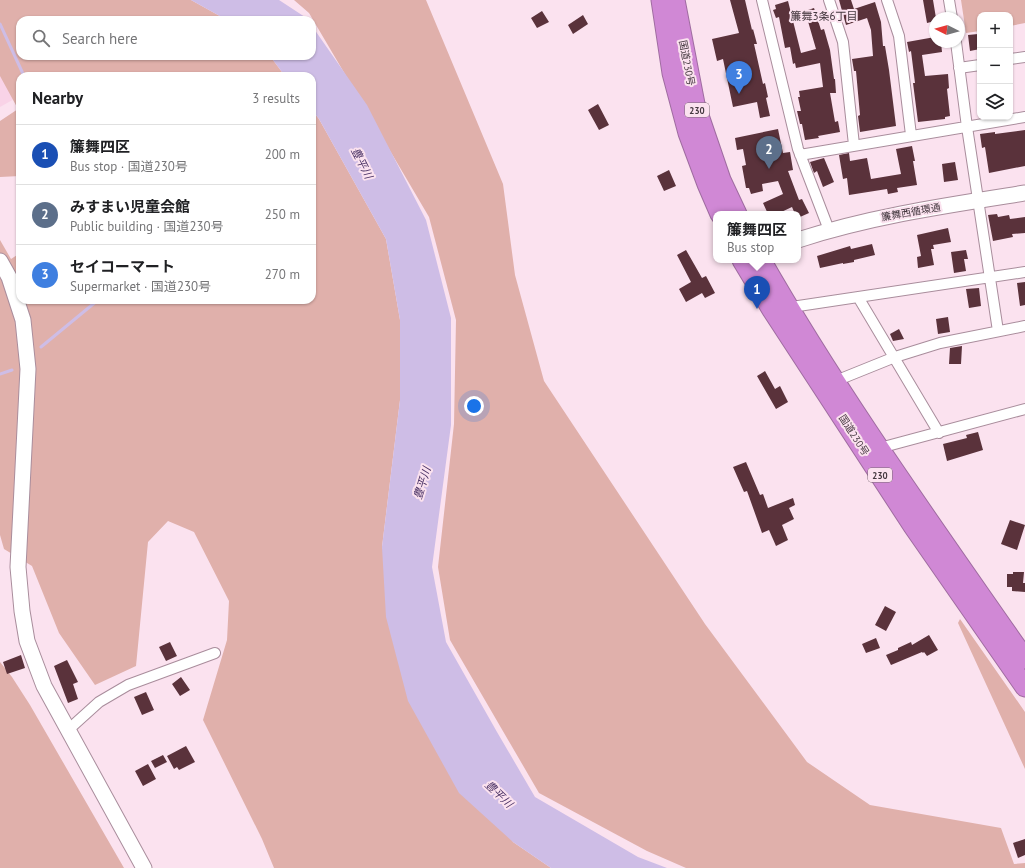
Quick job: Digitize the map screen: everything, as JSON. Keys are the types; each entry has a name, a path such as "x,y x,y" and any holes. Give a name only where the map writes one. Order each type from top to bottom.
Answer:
{"highway":[{"name":"国道230号","path":"661,0 672,74 688,133 719,211"},
{"name":"国道230号","path":"675,0 695,104 721,180 736,211"},
{"name":"国道230号","path":"744,263 780,309 872,450 938,534 1025,659"},
{"name":"国道230号","path":"762,263 780,309"},
{"name":"国道230号","path":"872,450 913,526 1025,686"}],"street":[{"path":"762,0 800,155 829,230"},
{"path":"829,0 843,42 854,145"},
{"path":"887,0 899,36 911,135"},
{"path":"949,0 951,12"},
{"path":"957,48 967,127 998,331"},
{"path":"1013,59 1025,57"},
{"path":"959,68 977,65"},
{"path":"800,155 911,135 1025,117"},
{"name":"簾舞西循環通","path":"801,239 829,230 885,217 1025,193"},
{"path":"0,261 9,278 16,299"},
{"path":"780,309 1025,272"},
{"path":"858,297 939,432"},
{"path":"18,304 23,320 28,368 18,567 22,611 27,641 44,686 144,868"},
{"path":"828,384 895,357 940,343 1025,326"},
{"path":"872,450 1025,409"},
{"path":"68,730 99,702 128,685 215,653"}],"shaded area":[{"path":"0,0 191,0 220,16 16,16 16,60 273,60 282,72 16,72 16,105 0,76"},
{"path":"294,0 426,0 503,184 515,275 544,381 705,624 807,762 870,805 1001,828 1014,864 1025,863 1025,868 686,868 647,851 539,793 450,640 438,567 454,424 456,320 429,217 316,25 316,16 311,16"},
{"path":"961,0 1025,0 1025,23 1013,25 1013,12 977,12 977,31 966,33 965,12 963,12"},
{"path":"0,70 16,98 0,107"},
{"path":"16,110 16,176 0,177 0,121"},
{"path":"316,115 386,239 400,320 400,400 382,547 513,842 551,868 274,868 262,839 203,720 227,640 229,601 194,532 168,521 148,542 136,666 95,685 59,633 32,566 4,549 0,535 0,240 11,259 16,256 16,304 316,304"},
{"path":"960,619 1025,712 1025,769 958,623"},
{"path":"0,662 12,677 30,705 124,868 0,868"}],"water":[{"path":"191,0 279,0 303,16 220,16"},
{"name":"豊平川","path":"316,32 367,105 426,220 451,318 451,425 432,567 446,642 535,797 638,857 667,868 551,868 513,842 459,793 408,701 386,617 382,547 400,400 400,320 386,239 316,115 316,72 282,72 273,60 316,60"}],"building":[{"path":"730,0 745,0 757,44 754,44 763,84 765,83 768,97 766,98 770,116 760,118 757,102 733,107 723,59 717,61 712,39 739,33"},
{"path":"839,0 851,0 854,9 875,2 881,22 883,46 885,46 889,70 896,126 860,132 856,71 854,71 852,59 873,56 871,30 867,18 846,25"},
{"path":"923,0 933,0 935,12 929,12 929,22 927,23"},
{"path":"788,1 801,53 816,49 805,11 814,8 821,30 824,29 830,50 835,79 836,93 830,93 835,122 838,121 840,132 805,140 802,124 800,124 797,111 801,111 798,97 800,97 799,91 823,87 820,63 796,68 795,63 793,64 790,47 785,48 779,17 776,18 773,10 776,9 775,5"},
{"path":"542,11 549,22 537,28 531,18"},
{"path":"583,15 588,24 573,34 568,25"},
{"path":"977,34 977,50 970,51 968,35"},
{"path":"929,38 929,48 942,48 942,52 922,55 925,76 948,74 949,88 947,89 950,116 945,117 945,119 918,122 911,51 909,52 907,42"},
{"path":"598,104 609,125 599,130 588,110"},
{"path":"778,129 783,153 790,152 793,170 788,171 799,200 802,199 809,213 801,217 801,211 794,211 792,207 783,211 767,211 763,203 783,194 778,181 762,184 763,191 751,194 749,188 746,188 742,166 746,165 743,149 737,150 735,138"},
{"path":"1025,130 1025,166 989,173 985,147 982,148 980,134 995,132 995,134"},
{"path":"912,146 917,185 897,188 898,192 888,194 887,189 849,195 847,178 843,179 839,155 849,153 850,161 867,158 871,179 901,174 896,149"},
{"path":"824,158 834,182 823,187 817,171 814,173 810,162"},
{"path":"955,162 958,180 944,182 942,164"},
{"path":"669,170 676,186 664,191 657,176"},
{"path":"997,214 998,217 1009,215 1010,219 1025,217 1025,233 1012,234 1013,237 993,241 988,215"},
{"path":"948,228 951,242 933,245 934,249 931,249 934,265 918,268 917,257 921,256 917,235"},
{"path":"872,244 875,255 854,260 854,262 820,268 817,256 850,246 851,249"},
{"path":"686,250 702,278 706,276 715,293 705,298 702,293 686,302 679,289 691,282 677,255"},
{"path":"966,250 968,259 964,259 966,271 954,273 951,252"},
{"path":"1025,282 1025,305 1020,306 1017,283"},
{"path":"979,288 981,306 969,308 966,289"},
{"path":"948,317 950,332 938,334 936,319"},
{"path":"899,329 904,339 893,341 890,334"},
{"path":"962,346 961,364 949,364 950,348"},
{"path":"765,371 775,389 780,386 788,402 776,409 757,376"},
{"path":"978,432 983,450 947,461 943,444 967,438 966,435"},
{"path":"746,462 760,495 763,494 768,508 793,498 795,505 789,508 794,519 782,525 788,540 776,546 769,530 762,533 747,491 744,492 733,467"},
{"path":"1010,520 1025,525 1017,550 1001,544"},
{"path":"1013,572 1024,572 1023,583 1025,583 1025,592 1012,591 1012,587 1007,587 1007,574 1013,574"},
{"path":"885,606 896,612 886,631 875,625"},
{"path":"929,635 938,650 927,656 924,652 922,652 891,665 886,655 911,642 912,645"},
{"path":"876,638 880,648 866,653 862,644"},
{"path":"170,642 177,656 166,661 159,647"},
{"path":"21,655 25,668 7,674 3,662"},
{"path":"67,660 78,682 73,684 78,699 68,703 54,666"},
{"path":"181,677 190,690 180,696 172,684"},
{"path":"146,692 154,710 142,715 134,697"},
{"path":"186,746 195,762 179,770 177,767 174,769 167,756"},
{"path":"163,755 167,762 155,768 151,761"},
{"path":"148,764 156,779 143,786 135,771"},
{"path":"1025,839 1025,855 1018,858 1013,843"}],"waterway":[{"path":"0,24 16,59"},
{"path":"17,60 22,72"},
{"path":"41,347 93,304"},
{"path":"0,374 12,370"}],"place":[{"name":"セイコーマート","path":"739,94"},
{"name":"みすまい児童会館","path":"769,169"},
{"name":"簾舞四区","path":"757,309"}],"district":[{"name":"簾舞3条6丁目","path":"824,16"}]}
